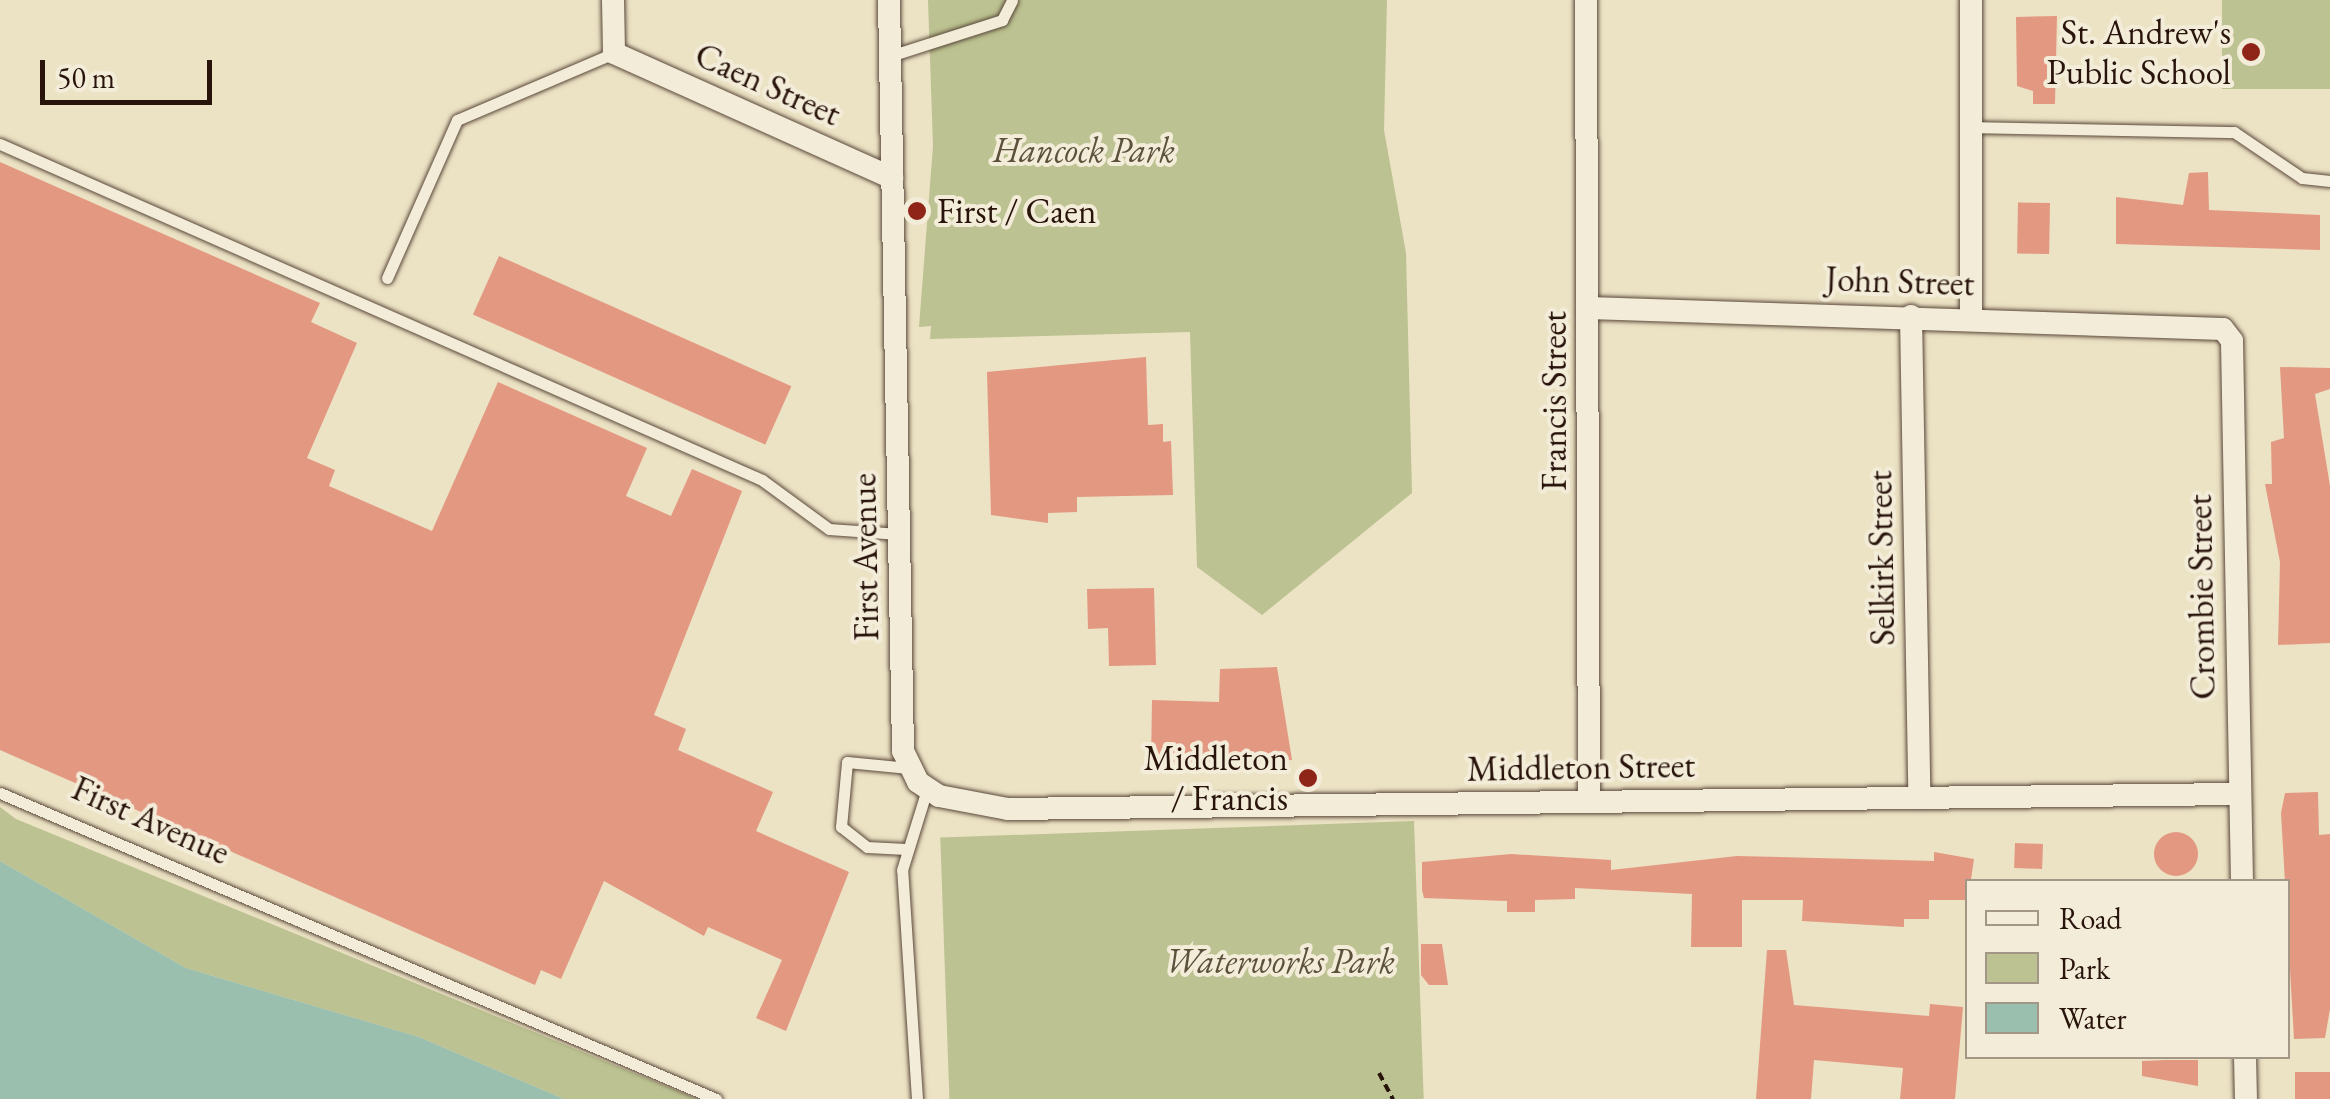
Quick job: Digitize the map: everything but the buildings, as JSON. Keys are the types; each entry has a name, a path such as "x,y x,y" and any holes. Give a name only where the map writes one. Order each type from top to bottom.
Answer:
{"street":[{"path":"613,0 614,53"},
{"name":"First Avenue","path":"888,0 908,768"},
{"name":"Francis Street","path":"1586,0 1589,802"},
{"path":"1970,0 1971,318"},
{"name":"Caen Street","path":"614,53 892,178"},
{"name":"John Street","path":"1588,308 2209,324"},
{"name":"Selkirk Street","path":"1911,316 1919,798"},
{"name":"Crombie Street","path":"2209,324 2232,341 2242,879"},
{"path":"908,768 927,789"},
{"name":"Middleton Street","path":"927,789 1008,809 2240,794"},
{"path":"2245,1059 2246,1099"}],"lane":[{"path":"890,56 1002,20 1012,0"},
{"path":"387,278 457,120 614,53"},
{"path":"1972,127 2234,132 2302,178 2330,181"},
{"path":"0,144 762,480 829,529 900,534"},
{"path":"906,849 867,847 841,827 847,762 908,768"},
{"path":"917,1099 906,849 927,789"},
{"name":"First Avenue","path":"0,792 716,1099"}],"path":[{"path":"1379,1073 1393,1099"}],"green space":[{"name":"Hancock Park","path":"928,0 1387,0 1384,130 1406,253 1412,493 1262,615 1197,567 1190,332 930,339 931,326 919,327 933,146"},
{"path":"2222,0 2330,0 2330,89 2222,89"},
{"path":"0,807 16,819 697,1099 564,1099 419,1037 186,968 0,861"},
{"name":"Waterworks Park","path":"1414,821 1424,1099 949,1099 940,838"}],"water":[{"path":"0,861 186,968 419,1037 564,1099 0,1099"}],"place":[{"name":"St. Andrew's Public School","path":"2251,52"},
{"name":"First / Caen","path":"917,211"},
{"name":"Middleton / Francis","path":"1308,778"}]}
